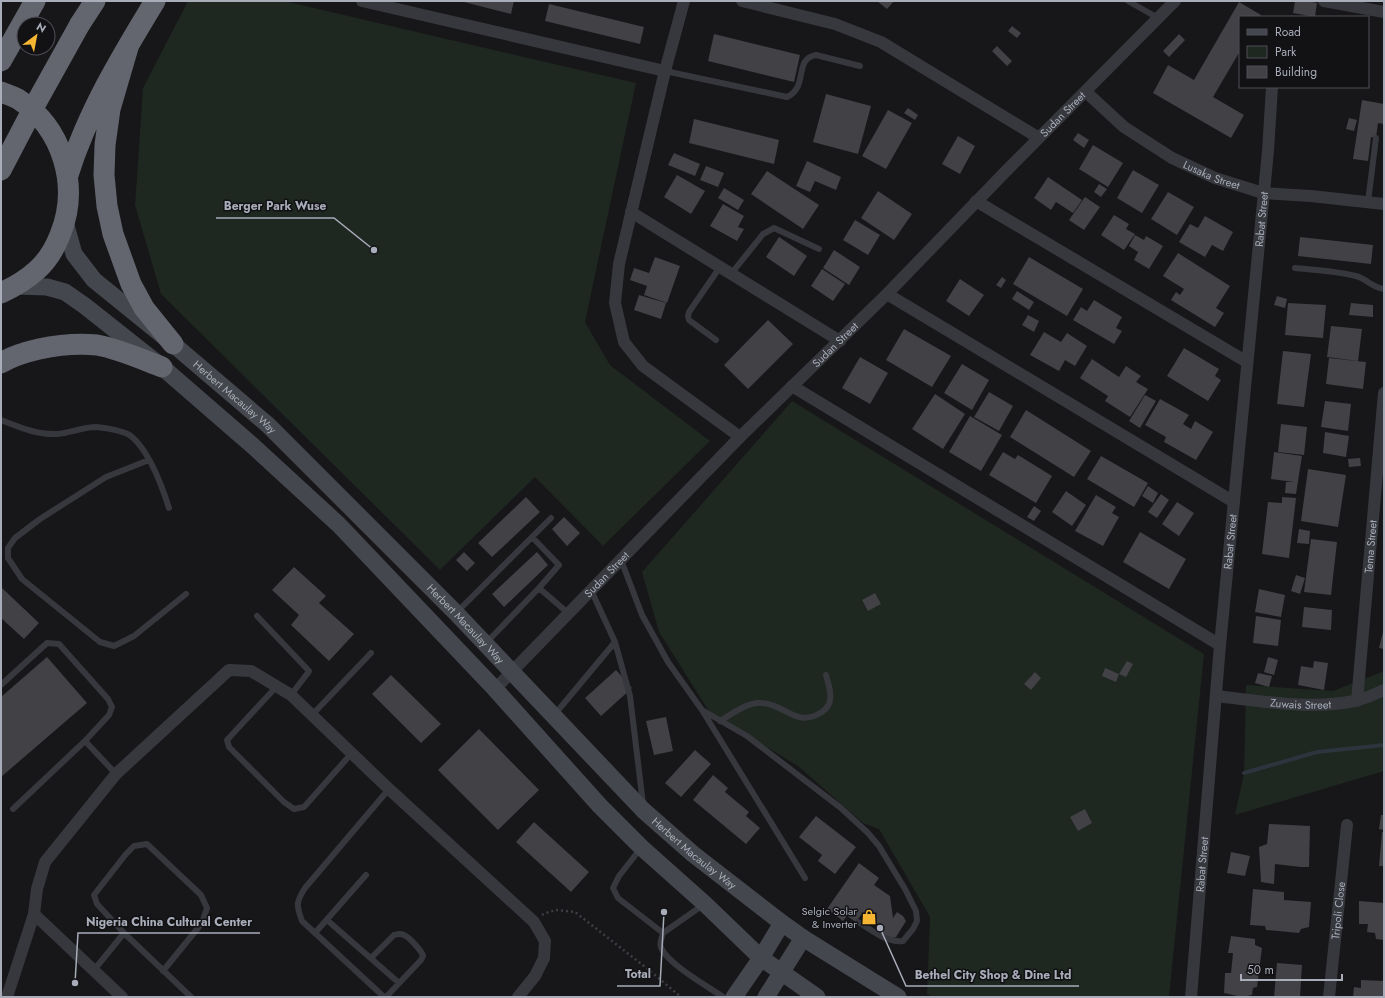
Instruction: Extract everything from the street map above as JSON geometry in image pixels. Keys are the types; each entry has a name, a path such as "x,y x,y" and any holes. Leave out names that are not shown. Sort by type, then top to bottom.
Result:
{"highway":[{"path":"1,61 35,1"},
{"path":"1,170 36,103 80,24 95,1"},
{"path":"68,175 82,135 96,103 155,1"},
{"path":"129,44 110,109 105,145 104,175 107,206 113,234 131,284 144,308 173,344"},
{"path":"1,92 18,99 42,119 59,145 68,175 69,199 65,222 55,247 38,270 8,290"},
{"path":"1,363 30,351 74,344 98,346 162,367"}],"main road":[{"name":"Herbert Macaulay Way","path":"65,222 74,254 94,280 173,344 268,425 456,613 643,810 693,854 782,923 803,938 898,997"},
{"path":"8,290 47,287 65,292 162,367 253,446 339,526 495,689 600,806 761,958 817,997"},
{"path":"734,997 761,958 782,923"},
{"path":"766,997 803,938"}],"street":[{"path":"362,1 665,71"},
{"path":"684,1 665,71 619,264 615,303 624,342 643,366 740,437"},
{"path":"742,1 787,6 881,42 1039,138"},
{"name":"Sudan Street","path":"495,689 740,437 887,294 976,201 1175,1"},
{"path":"1324,1 1384,12"},
{"name":"Rabat Street","path":"1191,997 1220,645 1268,151 1272,88"},
{"name":"Lusaka Street","path":"1086,92 1124,127 1172,158 1215,178 1263,193 1311,196 1384,204"},
{"path":"976,201 1247,362"},
{"path":"632,212 840,341"},
{"path":"887,294 1234,502"},
{"path":"792,386 1220,645"},
{"name":"Tema Street","path":"1357,701 1384,393"},
{"path":"7,997 34,914 37,889 45,862 116,774 229,670 251,670 291,695 351,754 534,922 545,941 544,958 535,976 518,997"},
{"name":"Zuwais Street","path":"1216,696 1298,704 1331,704 1357,701 1384,690"},
{"name":"Tripoli Close","path":"1329,997 1347,825"},
{"path":"34,914 122,997"}],"lane":[{"path":"1128,1 1158,18"},
{"path":"665,71 787,97 794,94 798,86 804,62 809,56 816,55 860,66"},
{"path":"1368,202 1376,138"},
{"path":"731,274 763,234 774,228 819,249"},
{"path":"716,340 689,320 688,316 689,312 720,267"},
{"path":"1295,268 1364,278 1377,288 1384,289"},
{"path":"1,420 28,431 56,434 95,427 114,430 130,435 142,447 149,460 162,486 169,508"},
{"path":"149,460 106,477 40,519 15,538 8,548 8,558 22,578 28,583 100,642 114,646 134,636 186,594"},
{"path":"456,613 551,518"},
{"path":"485,644 559,565 532,538"},
{"path":"621,560 642,615 668,662 702,710 805,878"},
{"path":"539,588 568,613"},
{"path":"591,590 615,642 630,696 643,810"},
{"path":"257,616 308,671 291,695"},
{"path":"554,716 615,642"},
{"path":"1,685 47,643 59,644 108,698 112,707 109,715 85,741 13,809"},
{"path":"311,716 371,653"},
{"path":"720,721 751,704 759,703 770,704 802,719 811,718 824,711 830,703 831,693 826,675"},
{"path":"277,686 227,740 229,747 284,802 294,809 304,807 351,754"},
{"path":"702,710 747,736 841,808 868,833 879,846 905,888 916,911 917,921 913,929 903,941 895,942 858,922"},
{"path":"85,741 116,774"},
{"path":"372,958 394,935 401,934 406,936 422,952 423,956 421,960 385,997 302,921 297,908 299,897 305,888 389,789"},
{"path":"163,971 202,923 207,908 200,895 147,844 134,846 94,895 97,904 124,933 163,971 191,997"},
{"path":"642,846 619,876 614,888 618,898 663,932"},
{"path":"315,933 366,875"},
{"path":"705,904 663,932 660,946 664,954 679,967 723,997"},
{"path":"327,920 399,983"},
{"path":"94,970 124,933"}],"path":[{"path":"534,922 546,913 556,910 575,912 681,997"}],"green space":[{"path":"188,1 284,1 636,83 585,322 610,365 710,441 603,546 535,477 440,570 161,294 135,205 143,88"},
{"path":"792,401 1204,654 1169,997 932,997 927,994 930,917 879,829 863,823 798,766 710,713 659,632 642,572"},
{"path":"1384,671 1384,771 1235,815 1244,773 1246,685 1333,691"}],"building":[{"path":"460,1 514,1 511,14"},
{"path":"877,1 894,1 887,9"},
{"path":"1295,1 1317,3 1315,16 1293,13"},
{"path":"1239,2 1261,15 1239,16 1239,53 1213,97 1244,115 1231,138 1153,93 1168,65 1194,80"},
{"path":"549,4 644,27 640,44 545,21"},
{"path":"1012,26 1021,33 1017,38 1008,31"},
{"path":"714,34 800,55 794,82 708,61"},
{"path":"1179,34 1185,40 1169,57 1163,51"},
{"path":"997,46 1012,61 1007,66 992,51"},
{"path":"826,94 871,106 858,154 813,142"},
{"path":"1362,100 1384,104 1384,124 1378,123 1376,138 1371,137 1368,161 1353,159"},
{"path":"908,108 918,115 915,120 904,113"},
{"path":"888,110 912,123 886,169 862,156"},
{"path":"1349,118 1357,120 1354,131 1346,129"},
{"path":"694,119 779,140 774,164 689,143"},
{"path":"1078,133 1089,140 1084,148 1073,140"},
{"path":"958,136 975,146 960,174 942,164"},
{"path":"1093,145 1123,163 1108,187 1079,169"},
{"path":"674,153 700,164 695,176 668,165"},
{"path":"807,161 841,177 836,190 815,181 810,192 796,186"},
{"path":"706,166 724,173 718,187 700,180"},
{"path":"1133,170 1159,185 1142,213 1117,198"},
{"path":"767,171 819,205 803,229 751,194"},
{"path":"677,175 705,191 691,214 664,197"},
{"path":"1048,177 1082,200 1073,213 1056,202 1051,210 1034,198"},
{"path":"1099,184 1107,189 1101,197 1094,192"},
{"path":"724,188 744,200 738,210 718,198"},
{"path":"878,191 912,214 894,240 861,218"},
{"path":"1168,192 1194,207 1177,235 1151,219"},
{"path":"1085,197 1100,207 1084,230 1069,220"},
{"path":"723,204 744,216 738,227 744,229 737,241 710,226"},
{"path":"1114,215 1129,224 1126,229 1135,234 1124,250 1101,235"},
{"path":"1205,216 1233,232 1223,251 1212,245 1205,257 1179,242 1190,224 1198,228"},
{"path":"855,220 880,235 868,255 843,240"},
{"path":"1135,235 1144,240 1146,236 1163,246 1149,269 1134,260 1138,252 1129,246"},
{"path":"779,237 807,256 794,276 766,257"},
{"path":"1300,237 1373,245 1371,264 1298,256"},
{"path":"834,250 860,267 849,285 823,268"},
{"path":"1178,253 1230,286 1216,308 1224,313 1215,327 1171,300 1176,292 1180,295 1184,289 1163,276"},
{"path":"655,257 680,266 667,303 644,295 647,286 630,280 634,268 649,273"},
{"path":"1029,257 1083,289 1067,316 1013,284"},
{"path":"822,269 845,284 833,301 811,286"},
{"path":"1002,277 1006,280 1001,288 996,285"},
{"path":"960,279 984,295 969,316 946,301"},
{"path":"1017,291 1034,302 1029,310 1012,299"},
{"path":"639,295 666,303 661,319 634,310"},
{"path":"1277,296 1287,299 1285,308 1274,305"},
{"path":"1094,300 1122,317 1116,328 1122,331 1114,344 1073,320 1081,307 1087,311"},
{"path":"1288,303 1326,305 1323,338 1285,335"},
{"path":"1351,303 1373,305 1373,317 1349,315"},
{"path":"1028,315 1039,321 1034,332 1022,325"},
{"path":"768,320 793,344 748,389 724,365"},
{"path":"1331,326 1362,329 1358,361 1327,357"},
{"path":"904,329 951,356 932,387 886,360"},
{"path":"1044,332 1061,342 1067,333 1087,346 1075,366 1065,360 1059,371 1030,355"},
{"path":"1184,348 1219,369 1215,376 1221,380 1208,401 1167,376"},
{"path":"1283,351 1311,354 1304,407 1277,404"},
{"path":"860,357 888,373 870,404 842,388"},
{"path":"1329,358 1366,362 1363,389 1326,384"},
{"path":"1092,359 1119,377 1126,366 1141,376 1136,382 1148,389 1130,417 1105,401 1108,396 1080,378"},
{"path":"962,364 989,380 972,410 944,393"},
{"path":"989,392 1013,406 999,431 974,417"},
{"path":"935,394 965,414 943,449 912,429"},
{"path":"1145,395 1156,401 1140,428 1129,421"},
{"path":"1160,399 1189,415 1183,424 1191,429 1195,421 1213,432 1196,460 1164,442 1166,437 1145,425"},
{"path":"1325,401 1351,404 1348,431 1321,427"},
{"path":"1026,410 1091,451 1074,477 1010,437"},
{"path":"970,416 1002,435 981,471 949,452"},
{"path":"1281,424 1307,427 1304,455 1278,452"},
{"path":"1325,432 1349,436 1346,457 1323,453"},
{"path":"1003,452 1015,459 1018,455 1052,476 1036,503 989,475"},
{"path":"1274,452 1302,456 1296,494 1285,493 1286,482 1294,482 1271,479"},
{"path":"1101,456 1148,483 1134,507 1087,479"},
{"path":"1360,458 1361,466 1349,467 1348,459"},
{"path":"1308,469 1346,475 1338,527 1301,521"},
{"path":"1148,486 1158,493 1153,503 1142,496"},
{"path":"1066,491 1086,505 1072,526 1052,512"},
{"path":"1161,494 1169,500 1157,518 1148,512"},
{"path":"1096,495 1116,507 1112,513 1119,517 1103,546 1075,531"},
{"path":"526,497 540,512 492,557 478,543"},
{"path":"1282,497 1296,498 1289,558 1262,554 1268,502 1282,503"},
{"path":"1177,502 1194,513 1179,536 1162,524"},
{"path":"1034,506 1041,511 1034,521 1027,517"},
{"path":"564,517 580,533 567,546 552,529"},
{"path":"1299,529 1310,531 1309,544 1297,543"},
{"path":"1140,532 1186,559 1169,589 1123,562"},
{"path":"1311,539 1337,542 1331,595 1304,592"},
{"path":"464,552 475,563 467,571 456,560"},
{"path":"537,552 548,565 504,607 492,594"},
{"path":"294,567 326,596 319,603 354,634 329,661 291,625 299,615 272,590"},
{"path":"1296,575 1305,578 1300,594 1291,591"},
{"path":"1,587 39,623 24,639 1,618"},
{"path":"1259,589 1285,595 1281,617 1255,612"},
{"path":"875,593 881,604 868,611 862,600"},
{"path":"1304,607 1332,610 1331,630 1302,627"},
{"path":"1256,616 1281,620 1278,646 1253,643"},
{"path":"1384,632 1384,649 1379,648"},
{"path":"47,657 87,703 1,777 1,697"},
{"path":"1268,657 1278,660 1274,675 1264,672"},
{"path":"1127,661 1133,664 1126,677 1119,674"},
{"path":"1314,661 1328,663 1324,690 1298,685 1301,666 1313,668"},
{"path":"1105,668 1119,674 1116,682 1102,676"},
{"path":"616,670 632,688 601,716 585,698"},
{"path":"1035,672 1041,678 1031,690 1024,684"},
{"path":"1258,673 1272,676 1269,687 1255,683"},
{"path":"391,675 441,724 421,743 372,694"},
{"path":"666,717 673,751 654,755 646,721"},
{"path":"479,729 539,790 498,830 438,770"},
{"path":"695,750 711,764 681,797 665,783"},
{"path":"713,775 728,788 725,792 749,812 746,816 760,828 746,844 693,800"},
{"path":"1085,809 1092,823 1078,831 1070,817"},
{"path":"1381,815 1384,815 1384,830 1379,829"},
{"path":"816,816 856,847 835,874 818,861 822,855 799,837"},
{"path":"534,822 589,872 571,892 516,842"},
{"path":"1269,824 1310,826 1309,867 1275,864 1274,884 1261,882 1259,847 1267,844"},
{"path":"1382,832 1384,832 1384,866 1379,866"},
{"path":"1231,852 1250,856 1245,876 1227,873"},
{"path":"859,863 879,878 874,885 890,896 893,918 897,912 903,916 906,921 896,937 888,938 876,930 878,927 861,915 856,922 847,916 843,921 827,909"},
{"path":"1253,889 1284,892 1284,900 1311,902 1309,927 1301,929 1299,933 1266,930 1265,926 1250,925"},
{"path":"1359,901 1384,903 1384,940 1376,939 1375,933 1367,932 1368,924 1359,924"},
{"path":"1231,936 1255,939 1255,945 1262,948 1257,987 1253,988 1252,995 1242,997 1224,993 1225,973 1231,973 1233,953 1228,953"},
{"path":"1277,963 1302,965 1300,997 1274,997"},
{"path":"1361,980 1384,981 1384,997 1353,997 1354,987 1361,988"}],"waterway":[{"path":"1244,773 1317,752 1384,745"}],"place":[{"name":"Berger Park Wuse","path":"374,250"},
{"name":"Total","path":"664,912"},
{"name":"Selgic Solar & Inverter","path":"869,917"},
{"name":"Bethel City Shop & Dine Ltd","path":"880,928"},
{"name":"Nigeria China Cultural Center","path":"75,983"}]}
